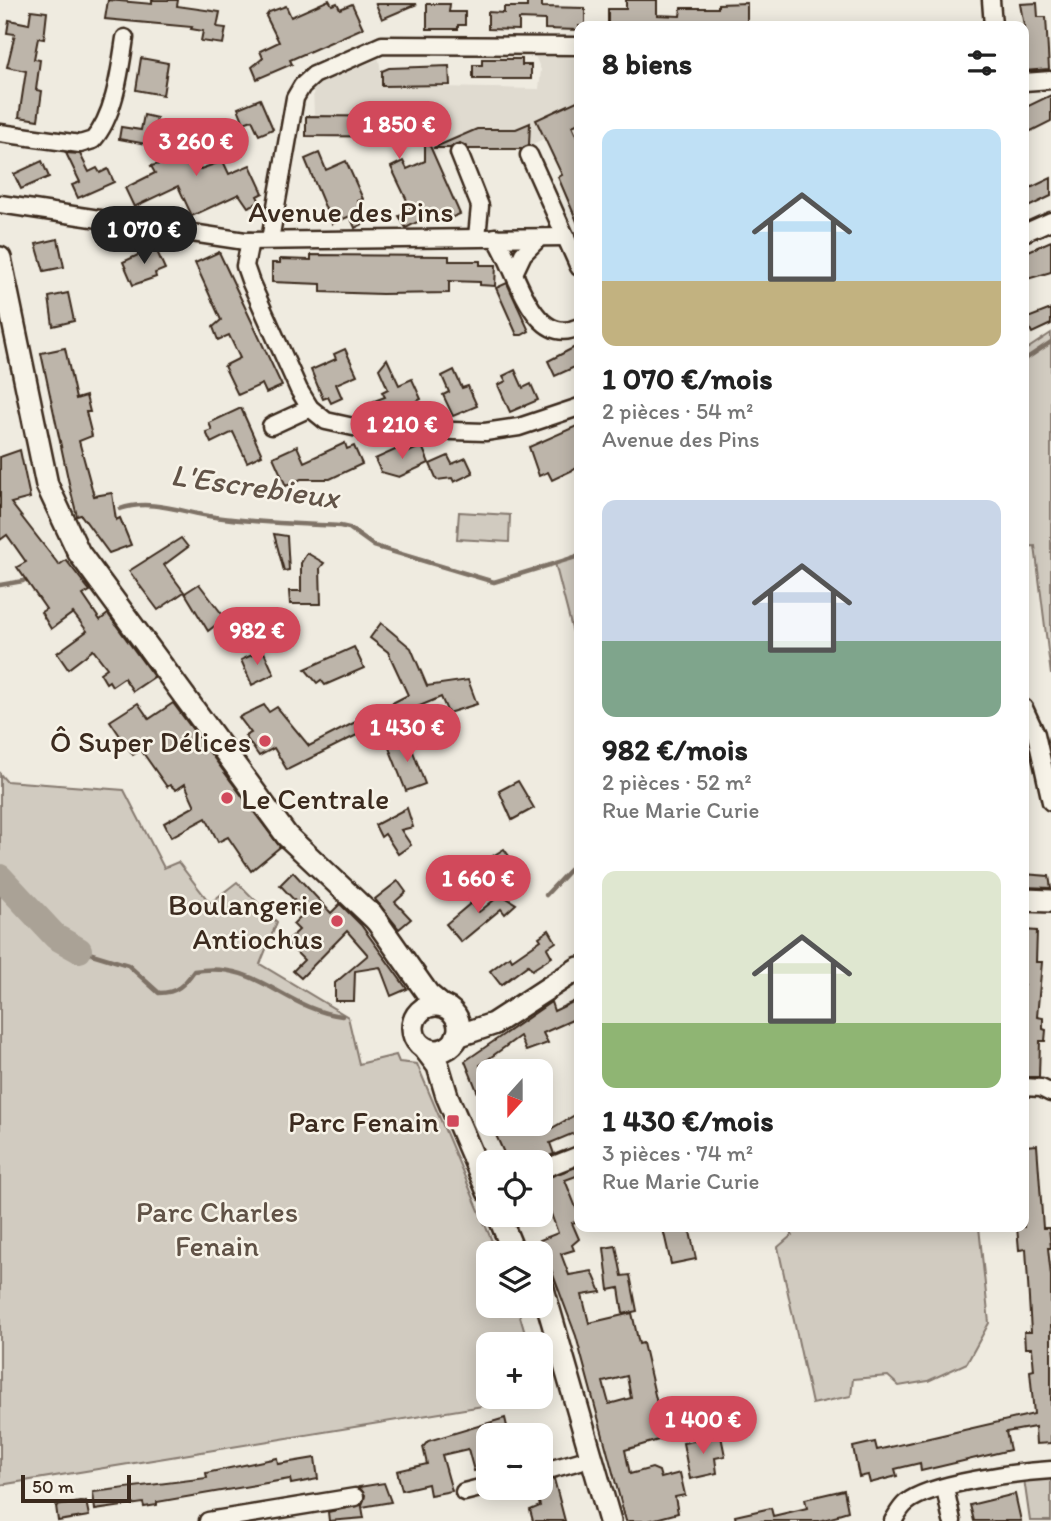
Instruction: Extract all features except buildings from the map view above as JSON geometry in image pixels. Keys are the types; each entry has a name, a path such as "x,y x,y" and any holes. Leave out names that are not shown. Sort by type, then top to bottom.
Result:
{"street":[{"path":"991,0 993,21"},
{"path":"0,133 80,144 93,140 104,122 118,81 125,38"},
{"path":"270,240 295,98 302,86 314,75 382,45 574,46"},
{"path":"1029,82 1051,80"},
{"path":"459,153 479,199 477,237"},
{"path":"529,155 574,255"},
{"name":"Avenue des Pins","path":"0,204 250,241 566,237"},
{"path":"1029,231 1051,221"},
{"path":"495,237 515,271 534,314 543,324 563,331 574,328"},
{"path":"515,271 523,254 539,238"},
{"path":"250,241 246,272 299,390 310,408 326,421 348,427 485,432 519,426 574,409"},
{"path":"0,258 47,485 88,566 282,830 378,922 428,994 447,1009 458,1024 453,1072 484,1150"},
{"path":"271,426 310,408"},
{"path":"1029,720 1035,734 1051,802"},
{"path":"1029,900 1051,901"},
{"path":"411,969 418,991 413,1032 417,1042 437,1063 447,1096 476,1164"},
{"path":"425,1049 439,1051 456,1039 502,1018 574,971"},
{"path":"417,1014 426,1006 447,1009 475,1020 502,1018"},
{"path":"1029,1087 1041,1088 1051,1093"},
{"path":"553,1165 574,1157"},
{"path":"539,1318 596,1521"},
{"path":"551,1318 610,1521"},
{"path":"553,1469 580,1461"},
{"path":"893,1521 907,1502 945,1488 1051,1470"},
{"path":"945,1488 953,1521"},
{"path":"464,1492 476,1489"},
{"path":"208,1521 355,1497"},
{"path":"309,1504 312,1521"}],"shaded area":[{"path":"535,56 574,58 574,125 530,145 529,149 425,148 424,137 306,136 306,116 314,116 313,86 379,59 383,86 539,89 541,70"}],"green space":[{"path":"1051,333 1051,675 1035,546 1029,547 1029,348"},
{"path":"459,512 510,515 509,542 457,539"},
{"path":"574,556 574,637 555,563"},
{"name":"Parc Charles Fenain","path":"0,774 6,781 124,790 164,868 178,862 210,903 237,882 277,922 260,964 348,1017 359,1064 396,1055 399,1062 417,1064 476,1203 476,1227 486,1227 492,1241 476,1241 476,1318 520,1318 525,1332 476,1332 476,1407 0,1485"},
{"path":"792,1232 980,1232 989,1323 967,1363 928,1381 899,1386 888,1376 853,1379 851,1396 812,1404 778,1247"},
{"path":"1051,1478 1051,1521 1030,1521 1024,1479"}],"waterway":[{"name":"L'Escrebieux","path":"1029,357 1051,342"},
{"name":"L'Escrebieux","path":"120,509 144,505 230,519 340,526 349,528 374,546 494,582 574,558"},
{"name":"L'Escrebieux","path":"0,585 23,581 29,577"},
{"name":"L'Escrebieux","path":"546,895 574,865"},
{"name":"L'Escrebieux","path":"0,877 56,937 79,950"},
{"name":"L'Escrebieux","path":"79,950 128,965 159,993 171,992 180,987 194,971 216,969 236,972 321,1012 342,1016"}],"place":[{"name":"Ô Super Délices","path":"265,741"},
{"name":"Le Centrale","path":"227,798"},
{"name":"Boulangerie Antiochus","path":"337,921"},
{"name":"Parc Fenain","path":"453,1121"}]}
